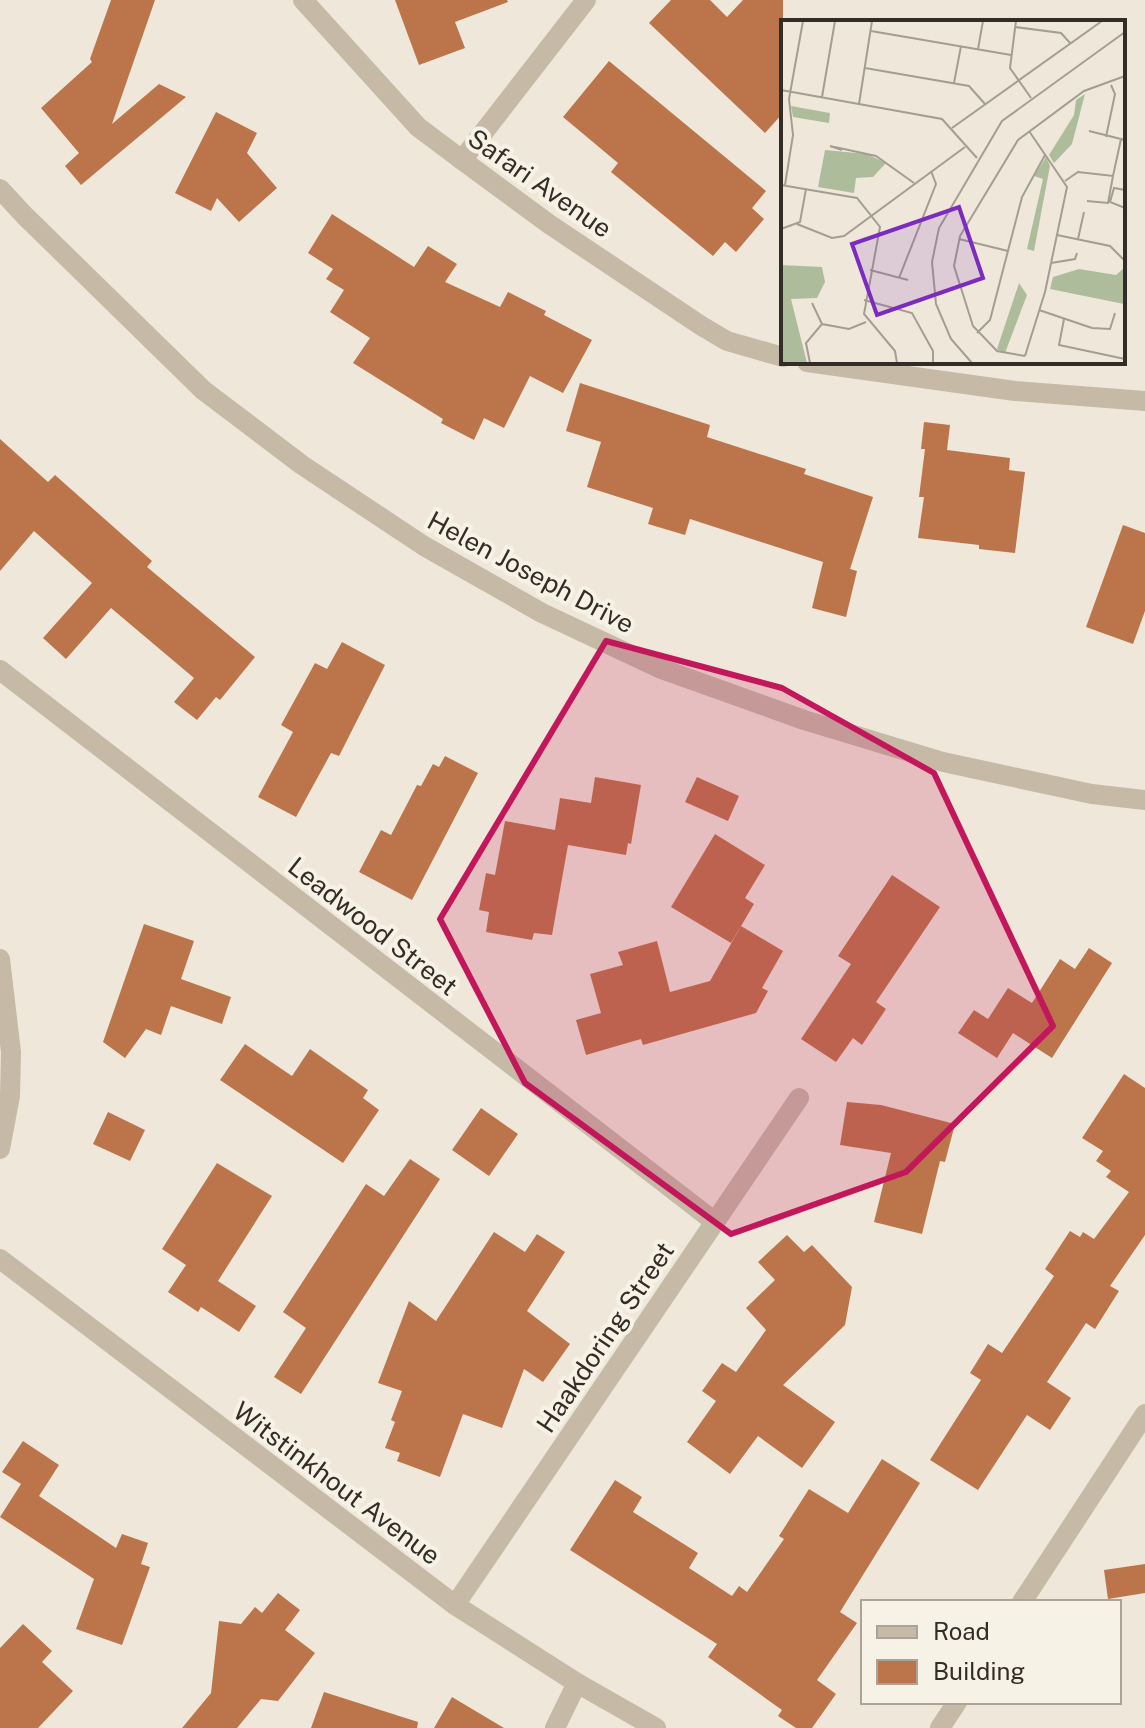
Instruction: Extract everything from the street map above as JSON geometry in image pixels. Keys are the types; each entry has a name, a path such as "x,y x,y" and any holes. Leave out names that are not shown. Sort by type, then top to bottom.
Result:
{"street":[{"name":"Safari Avenue","path":"303,0 418,127 462,160 549,224 700,325 727,341 781,356"},
{"path":"462,160 586,0"},
{"name":"Helen Joseph Drive","path":"0,189 203,390 302,465 424,546 542,613 659,668 804,720 943,762 1092,794 1145,800"},
{"path":"821,364 1015,391 1145,401"},
{"name":"Leadwood Street","path":"0,670 715,1222"},
{"path":"0,959 11,1052 10,1096 0,1149"},
{"name":"Haakdoring Street","path":"455,1605 799,1098"},
{"name":"Witstinkhout Avenue","path":"0,1259 455,1605 577,1683 656,1728"},
{"path":"1023,1600 1145,1414"},
{"path":"555,1728 577,1683"},
{"path":"940,1728 956,1704"}],"highlighted area":[{"path":"606,641 782,688 934,773 1053,1026 906,1172 731,1234 525,1083 440,919"}],"building":[{"path":"111,0 155,0 112,124 159,84 186,97 81,185 65,166 79,153 41,108 92,62 90,59"},
{"path":"395,0 508,2 455,22 465,48 419,65"},
{"path":"671,0 710,0 727,17 743,0 783,0 781,115 765,133 649,23"},
{"path":"609,61 766,191 752,208 764,219 736,252 725,242 713,256 611,172 618,163 563,117"},
{"path":"216,112 257,133 247,153 277,188 239,222 217,198 211,211 175,193"},
{"path":"332,214 414,267 428,246 457,264 445,282 500,307 508,292 592,340 563,393 530,376 504,428 484,418 474,440 441,423 443,419 353,363 370,338 330,312 344,290 326,279 333,269 308,253"},
{"path":"580,383 710,425 707,437 806,469 804,474 873,497 850,569 857,571 846,617 812,608 823,562 690,519 685,535 648,524 653,508 587,487 601,442 566,431"},
{"path":"924,422 950,425 947,450 1010,458 1009,470 1025,472 1015,553 979,549 979,545 918,538 924,497 919,497 925,449 921,449"},
{"path":"0,439 48,482 55,475 152,561 147,567 255,657 220,700 216,697 197,720 174,702 194,678 111,608 66,659 43,638 92,583 34,531 0,571"},
{"path":"1123,525 1145,533 1145,611 1133,644 1086,627"},
{"path":"342,642 385,665 339,756 331,753 296,817 258,797 293,732 281,725 315,663 327,669"},
{"path":"445,756 478,773 412,900 359,872 381,830 391,835 417,785 421,786 433,764 439,767"},
{"path":"595,777 641,785 631,844 628,843 626,855 568,845 552,935 534,933 532,940 486,932 489,912 479,910 486,873 495,875 505,821 555,830 560,798 591,803"},
{"path":"697,777 739,796 728,821 685,802"},
{"path":"715,834 765,865 745,898 754,904 731,943 671,907"},
{"path":"892,875 940,907 876,1002 886,1009 862,1045 853,1038 836,1062 801,1039 851,964 838,956"},
{"path":"144,924 194,941 181,979 231,997 222,1024 171,1006 161,1035 146,1029 125,1058 103,1042"},
{"path":"741,926 783,951 762,988 768,991 756,1013 643,1045 641,1039 586,1055 576,1020 601,1013 590,974 623,965 618,952 657,941 670,992 710,981"},
{"path":"1089,948 1112,963 1052,1058 1013,1033 997,1058 958,1033 974,1010 988,1019 1008,988 1032,1003 1060,959 1075,969"},
{"path":"245,1044 292,1076 310,1049 368,1090 363,1098 379,1110 343,1163 220,1080"},
{"path":"1124,1074 1145,1088 1145,1235 1110,1286 1119,1291 1095,1329 1086,1323 1047,1382 1071,1398 1050,1430 1027,1415 978,1490 930,1460 981,1380 970,1373 988,1344 1002,1353 1054,1276 1045,1269 1070,1231 1080,1237 1083,1232 1094,1239 1129,1192 1106,1177 1111,1171 1096,1161 1103,1151 1082,1138"},
{"path":"847,1102 881,1105 955,1124 945,1162 940,1161 922,1234 874,1222 891,1153 840,1145"},
{"path":"481,1108 518,1134 489,1176 452,1150"},
{"path":"108,1112 145,1130 130,1161 93,1144"},
{"path":"410,1159 440,1179 301,1394 274,1377 306,1328 283,1312 366,1184 384,1196"},
{"path":"217,1163 272,1196 218,1281 256,1306 239,1332 201,1307 198,1312 168,1292 186,1265 162,1249"},
{"path":"494,1232 525,1252 537,1234 565,1252 527,1311 570,1344 543,1382 524,1369 502,1428 463,1414 440,1477 397,1461 400,1453 385,1448 402,1391 378,1383 409,1301 436,1321"},
{"path":"787,1235 804,1252 812,1245 852,1287 845,1325 783,1385 835,1422 802,1468 758,1436 730,1474 687,1442 716,1401 702,1391 722,1363 736,1372 766,1330 746,1308 775,1280 758,1262"},
{"path":"23,1441 59,1465 39,1496 116,1548 122,1534 148,1543 141,1564 150,1567 122,1645 76,1629 94,1579 0,1517 21,1484 2,1472"},
{"path":"882,1459 920,1483 840,1612 857,1623 817,1680 836,1694 812,1728 796,1728 778,1716 782,1710 708,1657 717,1644 570,1550 615,1480 642,1497 633,1512 698,1553 689,1568 732,1596 739,1586 747,1592 784,1539 779,1536 809,1489 848,1513"},
{"path":"1145,1564 1145,1593 1108,1599 1104,1570"},
{"path":"278,1593 300,1610 285,1630 315,1653 278,1701 261,1699 237,1728 182,1728 211,1693 219,1621 241,1624 255,1607 262,1613"},
{"path":"23,1624 52,1651 42,1662 73,1691 38,1728 0,1728 0,1648"},
{"path":"324,1692 418,1722 417,1728 311,1728"},
{"path":"452,1697 504,1728 434,1728"}]}
